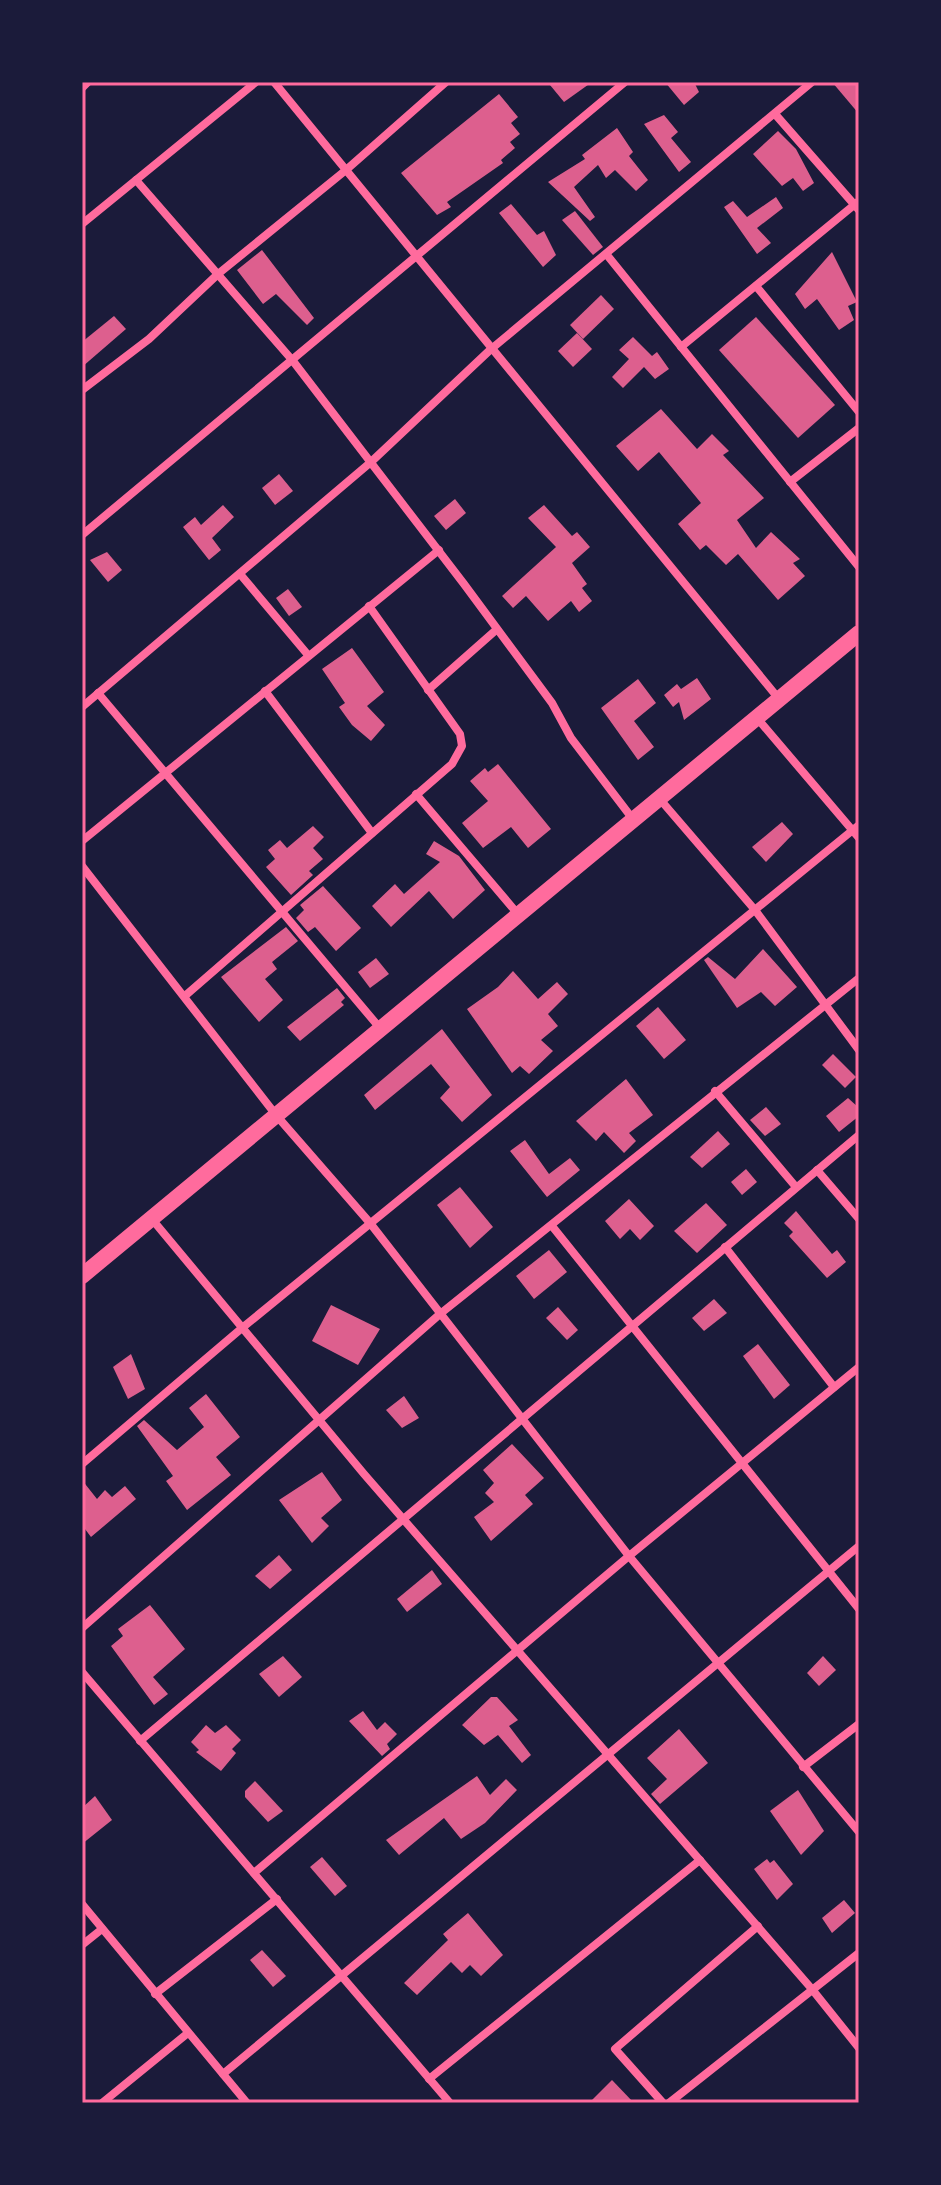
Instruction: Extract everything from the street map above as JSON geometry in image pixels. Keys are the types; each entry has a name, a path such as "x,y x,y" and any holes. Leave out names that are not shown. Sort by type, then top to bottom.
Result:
{"main road":[{"path":"82,1276 379,1027 859,633"}],"street":[{"path":"82,88 88,82"},
{"path":"82,224 256,82"},
{"path":"274,82 490,350 779,699"},
{"path":"82,390 149,339 218,274 346,170 446,82"},
{"path":"82,535 625,82"},
{"path":"82,707 371,462 490,350 812,82"},
{"path":"681,347 858,205 775,114"},
{"path":"136,180 293,361 439,550 552,703 571,738 632,818"},
{"path":"607,255 859,567"},
{"path":"756,286 859,412"},
{"path":"790,482 859,428"},
{"path":"82,841 439,550"},
{"path":"240,574 308,655"},
{"path":"186,995 452,764 462,746 460,734 369,606"},
{"path":"428,690 496,630"},
{"path":"265,691 372,833"},
{"path":"98,693 379,1027"},
{"path":"82,1464 370,1223 755,910 857,831 756,718"},
{"path":"416,794 517,913"},
{"path":"658,797 755,910 859,1050"},
{"path":"82,866 186,995 276,1115 370,1223 629,1556 859,1832"},
{"path":"82,1628 322,1421 440,1314 859,978"},
{"path":"715,1091 796,1187"},
{"path":"140,1741 859,1135"},
{"path":"817,1170 859,1219"},
{"path":"151,1217 403,1519 758,1926 859,2048"},
{"path":"552,1226 634,1324 741,1464 859,1609"},
{"path":"725,1247 834,1387"},
{"path":"254,1873 516,1650 859,1367"},
{"path":"223,2074 859,1546"},
{"path":"82,1672 450,2103"},
{"path":"803,1767 859,1724"},
{"path":"429,2079 700,1860"},
{"path":"155,1994 277,1899"},
{"path":"82,1904 247,2103"},
{"path":"663,2103 615,2049 758,1926"},
{"path":"82,1945 102,1929"},
{"path":"669,2103 859,1953"},
{"path":"102,2103 188,2033"}],"building":[{"path":"592,82 564,102 550,85"},
{"path":"665,82 694,82 699,92 684,105"},
{"path":"832,82 859,82 859,114"},
{"path":"499,94 518,117 511,123 520,134 510,142 515,148 501,160 503,163 447,202 451,207 437,215 401,173"},
{"path":"664,115 678,132 671,138 691,162 679,172 644,124"},
{"path":"617,128 633,152 629,156 648,180 636,191 615,170 606,178 598,165 574,187 595,217 590,221 548,182 585,159 582,155"},
{"path":"778,131 796,149 814,183 803,191 793,178 782,186 753,154"},
{"path":"776,197 783,208 757,228 771,243 757,254 724,207 733,201 747,217"},
{"path":"511,204 537,235 544,231 556,255 543,267 499,213"},
{"path":"575,211 603,247 593,255 562,220"},
{"path":"262,250 314,318 307,325 276,294 263,304 237,270"},
{"path":"832,252 857,302 848,306 854,320 839,330 817,299 805,309 795,294"},
{"path":"601,295 614,309 583,339 570,325"},
{"path":"114,316 126,329 82,367 82,342"},
{"path":"756,317 835,405 798,438 719,350"},
{"path":"577,333 592,349 573,367 558,351"},
{"path":"633,337 652,356 657,352 669,369 655,379 644,367 623,388 612,377 629,359 619,350"},
{"path":"661,409 697,449 712,434 729,451 723,455 764,498 737,520 756,548 771,532 800,559 793,563 805,576 778,600 738,554 726,565 706,545 700,550 678,524 701,503 659,452 638,471 616,446"},
{"path":"279,474 293,491 275,505 262,488"},
{"path":"455,499 466,513 446,530 434,516"},
{"path":"223,505 234,517 212,538 221,550 209,560 183,527 195,517 201,525"},
{"path":"544,505 572,536 577,532 590,547 572,563 587,584 582,588 592,601 579,612 571,601 548,621 526,596 513,608 502,596 556,547 528,518"},
{"path":"107,552 122,570 108,582 90,560"},
{"path":"288,589 302,607 289,616 276,598"},
{"path":"352,648 384,692 367,706 385,725 371,741 352,725 339,707 345,703 322,669"},
{"path":"697,678 711,699 684,720 679,702 673,707 664,695 677,684 681,689"},
{"path":"638,679 656,703 634,721 654,747 638,760 601,708"},
{"path":"498,764 551,829 528,848 511,827 483,848 462,823 488,801 470,781 485,768 488,772"},
{"path":"782,822 793,834 766,862 752,847"},
{"path":"313,826 324,837 313,848 323,859 309,871 313,875 291,895 266,867 275,859 268,850 280,840 287,848"},
{"path":"434,841 459,856 485,890 453,919 429,891 391,927 372,906 395,884 404,894 440,862 426,854"},
{"path":"323,886 361,928 336,951 315,927 308,932 296,918 304,910 300,905"},
{"path":"286,927 298,941 272,962 277,969 265,979 283,1000 259,1022 221,977"},
{"path":"763,949 797,987 775,1006 761,992 737,1008 704,960 708,957 735,979"},
{"path":"376,958 389,974 370,988 358,972"},
{"path":"513,971 538,999 557,982 568,994 548,1014 558,1026 541,1040 553,1051 529,1074 520,1066 512,1073 467,1009 498,987"},
{"path":"337,988 345,998 341,1002 344,1005 300,1041 287,1027"},
{"path":"658,1007 686,1040 664,1059 636,1026"},
{"path":"442,1029 492,1095 462,1122 440,1098 450,1087 431,1064 375,1110 364,1095"},
{"path":"833,1054 856,1077 845,1088 822,1065"},
{"path":"626,1079 653,1115 629,1133 636,1141 624,1153 604,1132 596,1141 576,1121"},
{"path":"848,1098 859,1108 859,1116 839,1132 826,1116"},
{"path":"766,1107 781,1124 765,1136 750,1120"},
{"path":"718,1131 730,1144 702,1168 690,1157"},
{"path":"525,1140 549,1174 570,1158 580,1170 547,1197 510,1151"},
{"path":"746,1169 757,1182 742,1195 731,1182"},
{"path":"460,1187 493,1227 470,1248 437,1205"},
{"path":"629,1199 654,1226 640,1240 630,1229 620,1239 605,1221"},
{"path":"706,1203 727,1225 697,1253 674,1231"},
{"path":"796,1211 832,1254 837,1250 846,1262 827,1278 789,1236 793,1232 784,1223"},
{"path":"549,1250 567,1272 534,1299 516,1276"},
{"path":"714,1299 727,1313 704,1331 692,1318"},
{"path":"331,1305 380,1329 358,1365 312,1341"},
{"path":"558,1307 578,1330 567,1340 546,1318"},
{"path":"758,1344 790,1385 774,1399 743,1356"},
{"path":"131,1354 145,1389 128,1399 113,1367"},
{"path":"206,1394 240,1437 216,1457 231,1475 187,1510 166,1481 173,1476 137,1426 144,1420 177,1450 204,1427 189,1408"},
{"path":"404,1396 419,1418 402,1428 386,1410"},
{"path":"512,1444 544,1478 525,1495 533,1504 491,1541 474,1517 494,1502 485,1493 494,1483 483,1470"},
{"path":"322,1472 342,1500 321,1518 329,1526 312,1543 279,1500"},
{"path":"82,1480 97,1499 105,1490 112,1497 125,1486 136,1499 91,1537 82,1525"},
{"path":"279,1555 292,1570 270,1589 255,1576"},
{"path":"432,1570 442,1584 407,1612 397,1599"},
{"path":"150,1605 185,1649 153,1677 168,1694 154,1705 111,1646 123,1636 118,1629"},
{"path":"283,1656 302,1677 279,1697 259,1674"},
{"path":"823,1656 836,1670 819,1686 807,1673"},
{"path":"491,1697 497,1697 518,1720 509,1726 531,1755 522,1763 498,1735 484,1745 462,1725"},
{"path":"363,1711 377,1730 385,1722 397,1734 387,1744 390,1749 382,1756 349,1721"},
{"path":"206,1725 215,1733 226,1725 241,1740 232,1749 236,1753 221,1771 196,1752 199,1750 191,1742"},
{"path":"679,1729 708,1763 660,1804 651,1794 667,1779 647,1758"},
{"path":"477,1776 490,1795 506,1779 517,1790 485,1823 461,1839 444,1818 399,1855 386,1840"},
{"path":"255,1781 283,1811 268,1822 245,1797 245,1791"},
{"path":"798,1790 824,1831 801,1855 770,1811"},
{"path":"95,1796 112,1820 82,1844 82,1808"},
{"path":"322,1857 347,1886 335,1896 310,1867"},
{"path":"767,1859 770,1863 774,1860 793,1884 777,1900 754,1869"},
{"path":"844,1900 855,1913 832,1933 822,1918"},
{"path":"468,1913 503,1955 481,1976 470,1965 462,1973 451,1962 417,1995 404,1983 448,1940 443,1934"},
{"path":"262,1950 286,1976 273,1987 250,1960"},
{"path":"612,2080 634,2103 589,2103"}]}
